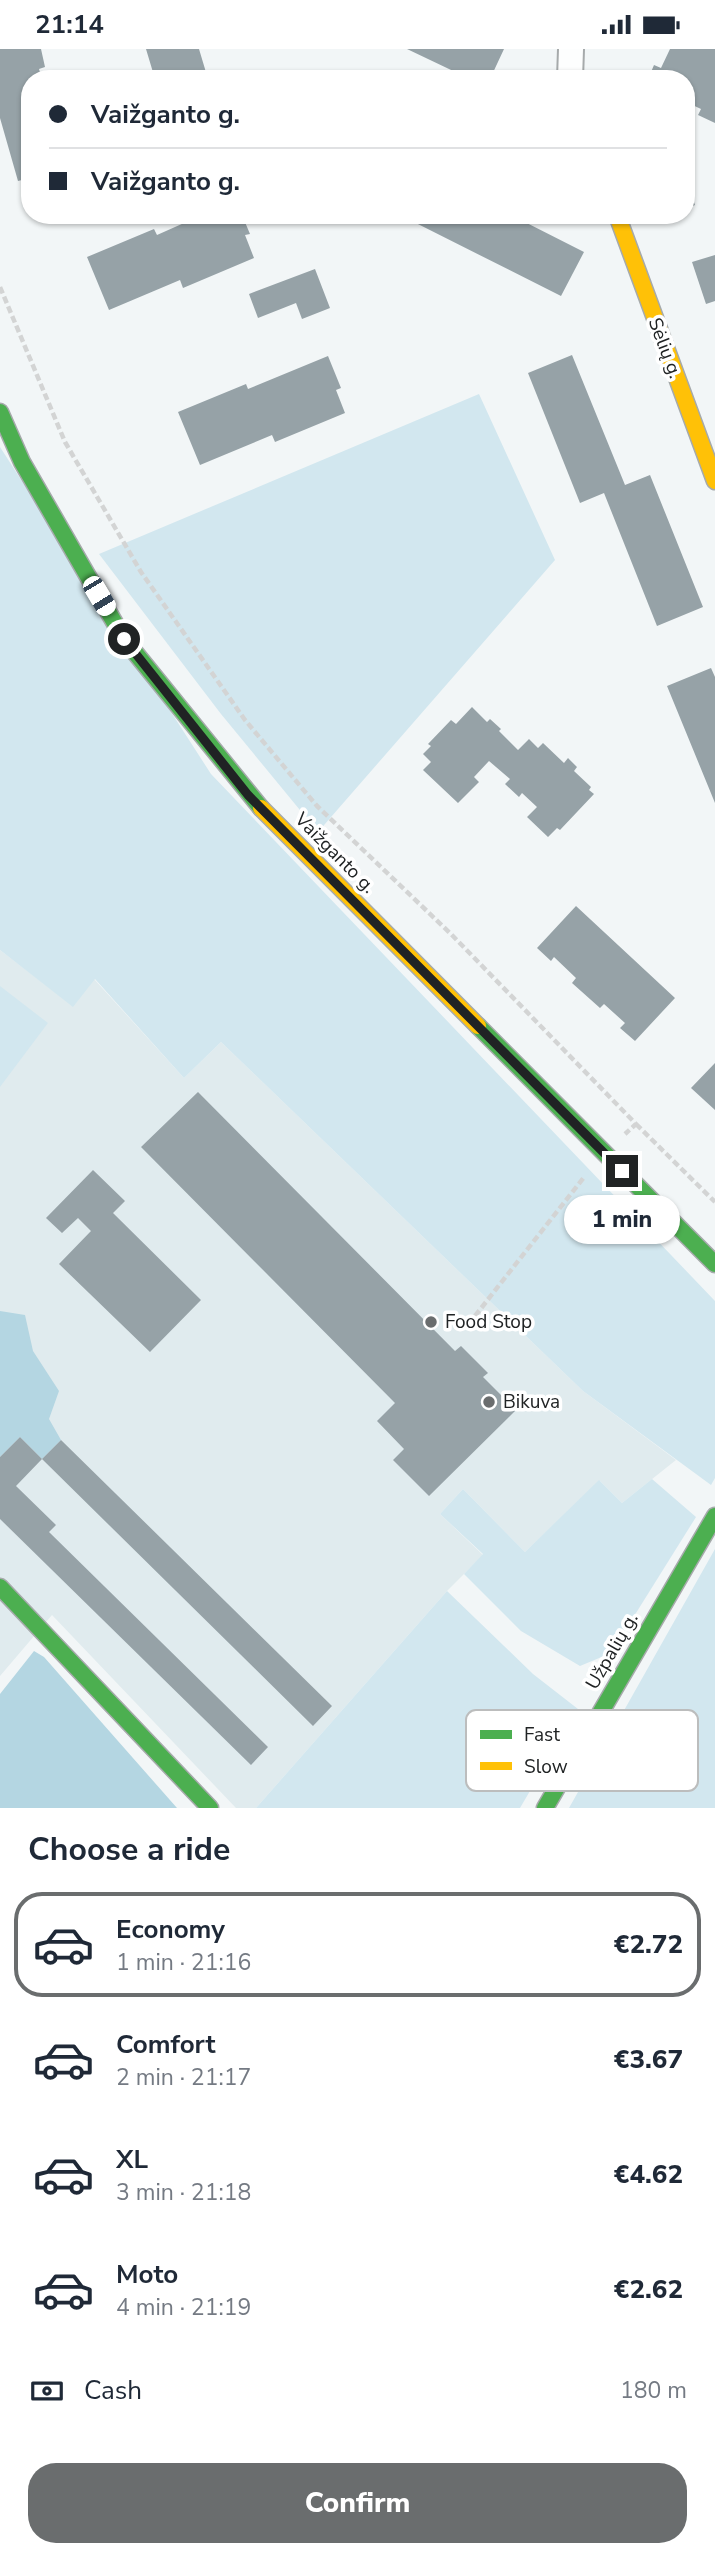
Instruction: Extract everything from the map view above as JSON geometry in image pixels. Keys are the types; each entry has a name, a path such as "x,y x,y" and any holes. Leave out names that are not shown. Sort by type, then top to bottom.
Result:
{"main road":[{"name":"Sėlių g.","path":"620,224 715,481"},
{"name":"Vaižganto g.","path":"0,412 22,462 124,639 248,795 715,1264"},
{"name":"Užpalių g.","path":"602,1710 715,1516"},
{"path":"0,1587 210,1808"},
{"name":"Užpalių g.","path":"545,1808 555,1791"}],"street":[{"path":"570,70 571,49"}],"path":[{"path":"0,287 65,442 141,572 246,720 317,806 451,934 715,1202"},
{"path":"475,1316 604,1153 636,1124"}],"shaded area":[{"path":"479,394 555,560 318,832 221,714 99,554"},
{"path":"0,447 211,774 715,1301 715,1478 711,1485 583,1391 221,1042 184,1078 95,979 73,1007 0,950"},
{"path":"0,950 73,1006 94,979 184,1078 221,1042 583,1391 676,1460 622,1503 600,1481 525,1552 463,1489 440,1514 483,1555 447,1591 256,1808 236,1808 52,1615 0,1676"},
{"path":"0,986 48,1023 0,1087"},
{"path":"0,1311 25,1315 33,1351 59,1391 49,1419 61,1440 42,1459 20,1437 0,1457"},
{"path":"652,1479 696,1517 616,1645 604,1656 580,1666 521,1631 464,1574 483,1554 440,1514 463,1489 525,1552 599,1480 622,1503"},
{"path":"715,1549 715,1808 569,1808 579,1791 698,1791 698,1710 624,1710"},
{"path":"447,1591 533,1674 578,1709 466,1710 466,1791 530,1791 520,1808 256,1808"},
{"path":"34,1651 44,1657 177,1808 0,1808 0,1694"}],"building":[{"path":"0,49 41,49 45,67 39,70 21,70 21,180 18,181 0,118"},
{"path":"146,49 199,49 205,70 152,70"},
{"path":"407,49 504,49 494,70 451,70"},
{"path":"670,49 715,49 715,123 698,115 701,109 695,106 695,70 652,70 654,65 661,68"},
{"path":"182,224 246,224 250,234 245,235 254,258 183,288 180,280 109,310 87,257 154,229 157,235"},
{"path":"418,224 529,224 584,252 561,296"},
{"path":"715,255 715,301 706,304 692,262"},
{"path":"315,269 330,308 302,319 296,303 258,318 249,294"},
{"path":"572,355 625,485 650,475 703,607 657,626 604,493 580,503 528,373"},
{"path":"328,356 341,388 336,390 345,413 275,442 272,435 200,465 178,412 246,384 248,389"},
{"path":"711,668 715,677 715,803 667,686"},
{"path":"472,707 487,722 490,719 501,729 499,731 518,750 529,739 538,748 543,743 564,763 568,758 577,767 574,771 591,787 589,790 594,794 560,830 557,828 548,837 527,817 537,807 522,793 519,797 505,784 510,779 489,761 474,777 479,782 458,803 423,770 431,762 423,754 431,746 428,744 451,720 456,724"},
{"path":"576,906 675,998 635,1041 620,1028 625,1023 604,1004 600,1008 572,983 576,978 554,957 551,961 537,948"},
{"path":"715,1063 715,1110 691,1088"},
{"path":"198,1092 455,1351 461,1346 488,1373 483,1377 516,1410 429,1496 393,1460 404,1449 377,1421 395,1403 141,1147"},
{"path":"93,1170 125,1201 113,1213 201,1300 150,1352 59,1264 91,1231 78,1218 62,1233 46,1218"},
{"path":"20,1437 42,1459 16,1486 56,1525 49,1532 268,1747 251,1765 0,1519 0,1457"},
{"path":"61,1440 332,1706 313,1726 42,1459"}],"traffic: fast":[{"path":"0,412 22,462 124,639 261,808"},
{"path":"478,1026 715,1264"},
{"path":"602,1710 715,1516"},
{"path":"0,1587 210,1808"},
{"path":"545,1808 555,1791"}],"traffic: slow":[{"path":"620,224 715,481"},
{"path":"261,808 478,1026"}],"place":[{"name":"Food Stop","path":"431,1322"},
{"name":"Bikuva","path":"489,1402"}],"route":[{"path":"124,639 248,795 622,1171"}]}
